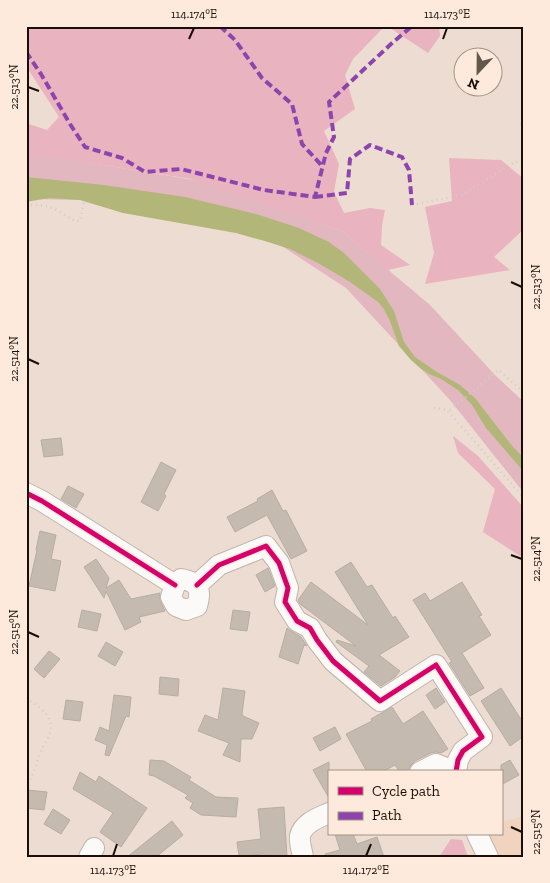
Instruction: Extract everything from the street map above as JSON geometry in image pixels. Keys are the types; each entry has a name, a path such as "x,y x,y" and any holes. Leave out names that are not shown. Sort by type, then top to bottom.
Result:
{"street":[{"path":"26,493 42,501 175,584"},
{"path":"197,585 219,565 266,546 279,563 288,588 285,602 297,621 310,628 333,662 380,701 436,665 482,737 463,751 458,760 456,770"},
{"path":"181,579 190,580 197,585 201,595 197,606 186,610 176,606 171,597 175,584 181,579"},
{"path":"424,770 436,764 451,770"},
{"path":"303,857 300,836 306,825 328,814"},
{"path":"478,836 488,857"}],"path":[{"path":"524,114 521,125 524,128"},
{"path":"412,205 462,194 514,162 524,162"},
{"path":"26,206 37,204 55,209 74,221 80,221 84,202"},
{"path":"450,410 499,370 524,393"},
{"path":"434,408 447,410 524,498"},
{"path":"26,699 44,712 51,723 50,732 26,787"}],"shaded area":[{"path":"26,26 385,26 353,59 345,75 355,109 324,131 339,164 334,192 344,213 370,208 385,210 381,245 410,265 388,270 342,231 191,179 58,158 26,155 26,123 47,130 59,117 26,66"},
{"path":"387,26 439,26 440,36 428,53"},
{"path":"31,153 200,181 342,231 430,305 496,376 524,402 524,493 450,400 346,288 271,239 136,201 26,199 26,154"},
{"path":"449,158 501,160 524,179 524,229 494,257 510,270 425,284 434,253 425,207 452,201"},
{"path":"26,177 104,185 185,197 256,214 299,228 329,242 344,253 380,289 394,311 404,342 415,357 460,385 475,398 513,447 524,458 524,472 486,428 472,405 458,390 429,374 411,360 399,346 390,321 378,302 350,282 318,263 290,249 236,233 123,213 80,200 49,198 26,202"},
{"path":"453,436 478,456 524,508 524,556 520,556 483,532 495,489 458,453"},
{"path":"524,816 524,857 487,857 482,836 502,836 502,822"},
{"path":"451,839 462,840 468,857 439,857"}],"building":[{"path":"61,438 63,455 44,457 41,440"},
{"path":"161,462 176,470 158,511 141,502"},
{"path":"68,486 84,494 76,508 61,499"},
{"path":"272,490 283,511 286,510 307,551 291,559 267,515 235,532 227,517 258,501 257,499"},
{"path":"40,531 56,535 51,559 61,561 55,591 29,586"},
{"path":"96,559 109,578 106,588 119,580 131,599 160,593 159,598 165,611 139,617 141,622 125,630 106,591 104,598 84,567"},
{"path":"351,562 367,587 372,585 393,618 395,616 409,637 379,655 400,671 395,677 381,686 364,672 369,666 336,642 337,640 356,646 300,604 298,600 311,582 368,625 335,572"},
{"path":"268,568 275,586 265,592 256,575"},
{"path":"462,582 482,615 479,616 491,635 462,653 484,688 470,696 449,663 452,662 413,600 425,593 430,601"},
{"path":"82,610 101,614 97,631 78,627"},
{"path":"233,610 250,612 247,631 230,629"},
{"path":"287,628 301,637 307,646 304,645 298,664 279,657"},
{"path":"106,642 123,652 115,666 98,656"},
{"path":"49,651 60,659 44,678 34,669"},
{"path":"160,677 179,679 178,696 159,694"},
{"path":"223,688 245,691 242,714 259,723 252,739 241,739 240,762 223,755 229,743 198,731 205,715 218,720"},
{"path":"436,688 445,702 435,709 426,695"},
{"path":"501,688 524,724 524,736 510,746 481,701"},
{"path":"114,695 131,697 129,717 126,716 109,756 105,755 107,745 95,740 100,727 109,731"},
{"path":"66,700 83,702 80,721 63,719"},
{"path":"392,707 403,724 423,711 448,749 441,753 431,753 415,761 409,770 399,770 395,765 386,770 366,770 346,734 372,721 371,719"},
{"path":"335,727 341,739 320,751 313,738"},
{"path":"150,760 164,761 191,777 189,780 216,797 238,798 236,817 201,815 190,808 193,803 185,798 188,795 149,775"},
{"path":"510,760 519,775 502,784 501,765"},
{"path":"329,762 328,796 313,770"},
{"path":"80,772 96,782 99,776 147,808 121,847 100,832 113,813 73,789"},
{"path":"28,790 47,792 44,810 26,808"},
{"path":"284,807 287,857 265,857 264,854 239,856 237,842 261,839 258,809"},
{"path":"53,809 70,820 61,834 44,824"},
{"path":"172,821 183,835 156,857 127,857"},
{"path":"336,836 354,836 357,844 377,837 384,857 326,857 325,854 340,850"}],"marked path":[{"path":"220,26 235,40 262,78 292,104 302,144 323,167"},
{"path":"26,52 85,147 122,158 145,172 181,169 264,190 315,197 326,153 334,137 329,102 412,26"},
{"path":"315,197 347,193 350,159 370,145 402,157 409,170 412,205"}],"cycle path":[{"path":"26,493 42,501 175,585"},
{"path":"197,585 219,565 266,546 279,563 288,588 285,602 297,621 310,628 333,661 380,701 436,665 482,737 463,751 458,760 456,770"}]}
